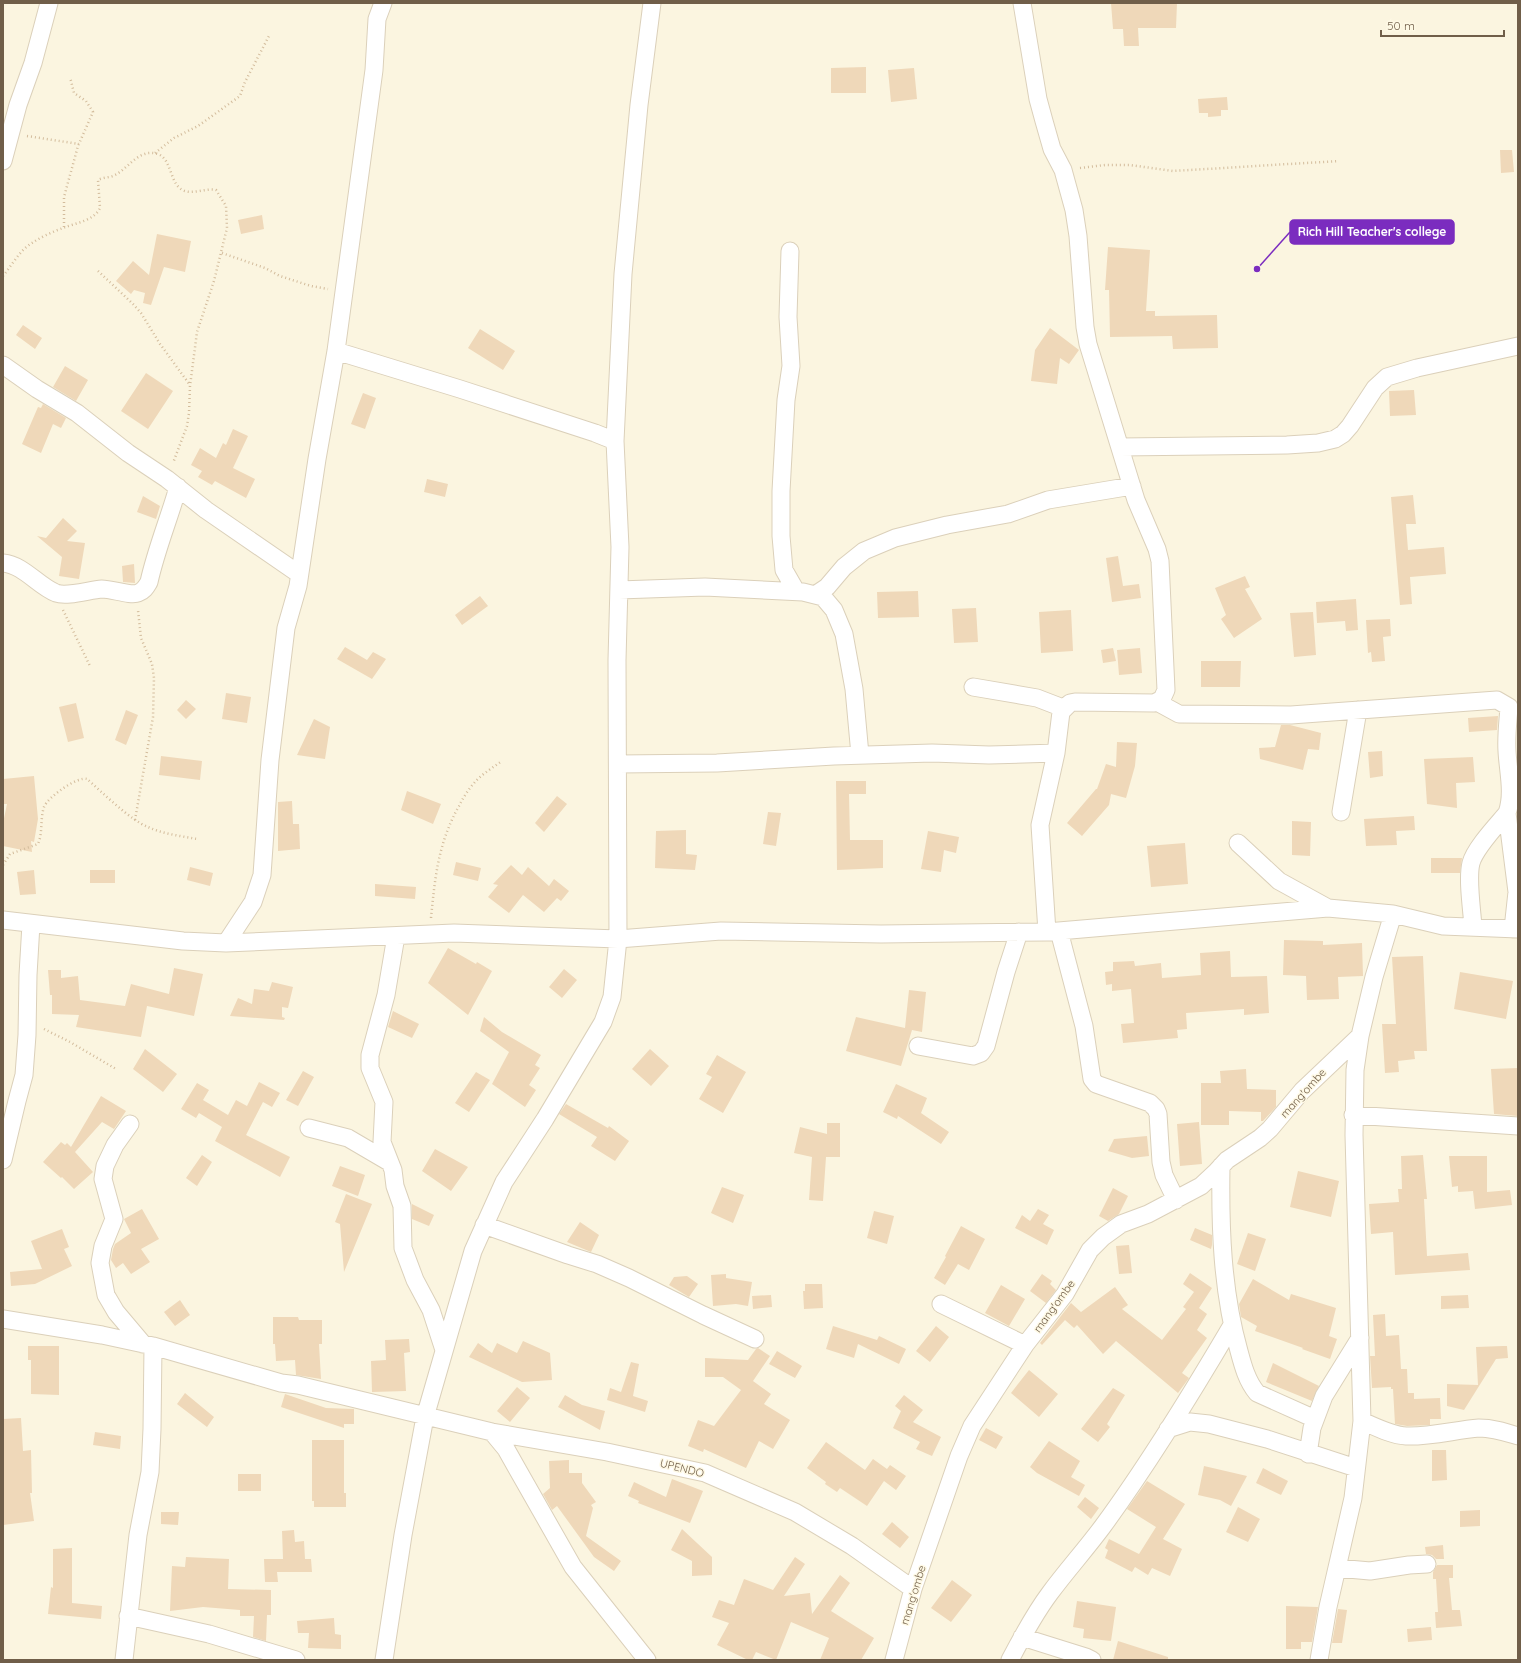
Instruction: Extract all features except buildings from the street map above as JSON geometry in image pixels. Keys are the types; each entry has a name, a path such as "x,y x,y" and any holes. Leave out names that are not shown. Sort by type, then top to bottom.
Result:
{"street":[{"path":"3,161 18,105 33,62 49,3"},
{"path":"226,943 247,914 260,884 270,760 286,628 296,596 317,459 336,351 374,70 377,19 384,3"},
{"path":"384,1660 403,1535 425,1417 473,1251 504,1182 545,1119 603,1022 612,997 618,939 617,660 620,546 615,441 623,274 639,105 652,3"},
{"path":"1022,3 1038,99 1052,149 1063,170 1074,210 1078,236 1084,327 1088,344 1094,368 1132,486 1142,516 1157,549 1160,561 1166,690 1165,695 1158,702 1075,702 1063,708 1061,712 1056,754 1040,825 1053,931 1084,1026 1092,1079 1096,1084 1150,1103 1156,1109 1158,1114 1161,1162 1164,1175 1176,1200"},
{"path":"790,251 788,318 791,366 786,400 781,491 781,536 784,570 796,591"},
{"path":"1120,447 1287,446 1318,443 1335,439 1343,434 1350,426 1375,388 1387,377 1417,368 1518,346"},
{"path":"336,351 475,394 595,433 615,441"},
{"path":"3,365 37,389 77,413 128,453 173,483 206,510 299,574"},
{"path":"3,563 22,571 56,592 70,594 81,591 103,589 137,594 146,587 149,582 158,544 166,527 173,483"},
{"path":"815,595 827,587 844,568 864,551 895,538 947,525 1008,514 1048,500 1132,486"},
{"path":"619,590 705,587 796,591 823,597 834,610 844,634 854,689 860,756"},
{"path":"973,687 1037,698 1063,708"},
{"path":"3,920 183,940 226,943 454,933 618,939 722,931 881,934 1053,931 1328,908 1393,914 1443,926 1515,929 1517,892 1507,813 1510,797 1507,750 1509,707 1497,700 1291,715 1179,714 1158,702"},
{"path":"1341,812 1358,710"},
{"path":"618,764 717,763 932,753 989,755 1056,754"},
{"path":"1472,927 1471,863 1475,854 1507,813"},
{"path":"1238,843 1279,881 1328,908"},
{"path":"1319,1660 1328,1607 1350,1519 1362,1421 1353,1115 1355,1070 1360,1036 1374,977 1393,914"},
{"path":"3,1160 17,1101 24,1081 31,924"},
{"path":"918,1046 973,1056 982,1053 986,1046 1006,972 1020,932"},
{"path":"396,936 386,995 370,1055 370,1064 371,1071 383,1097 384,1119 382,1142 390,1162 403,1211 403,1248 415,1280 431,1310 444,1350"},
{"name":"mang'ombe","path":"894,1660 914,1589 958,1456 972,1426 1025,1345 1065,1294 1090,1250 1103,1237 1121,1224 1148,1214 1201,1186 1221,1166 1270,1129 1302,1091 1360,1036"},
{"path":"1353,1115 1518,1126"},
{"path":"124,1660 138,1535 150,1466 152,1429 148,1345 116,1312 106,1295 100,1263 103,1246 114,1219 103,1180 105,1166 115,1145 130,1124"},
{"path":"308,1128 348,1138 390,1162"},
{"path":"1221,1166 1220,1211 1225,1272 1232,1325 1243,1365 1252,1387 1257,1393 1315,1419"},
{"path":"484,1225 597,1264 755,1339"},
{"path":"941,1304 1025,1345"},
{"name":"UPENDO","path":"3,1319 102,1335 148,1345 281,1383 298,1385 425,1417 492,1432 607,1452 705,1473 795,1512 852,1546 914,1589"},
{"path":"1010,1660 1050,1594 1103,1526 1139,1475 1232,1325"},
{"path":"1308,1454 1312,1428 1324,1396 1360,1338"},
{"path":"1362,1421 1389,1432 1404,1436 1421,1436 1480,1428 1496,1430 1518,1436"},
{"path":"1168,1429 1190,1422 1209,1424 1267,1440 1356,1468"},
{"path":"492,1432 509,1454 573,1567 648,1660"},
{"path":"1337,1568 1370,1571 1409,1565 1427,1564"},
{"path":"128,1616 209,1634 296,1660"},
{"path":"1022,1638 1092,1660"}],"path":[{"path":"155,154 174,138 198,126 240,96 245,82 269,36"},
{"path":"64,227 64,197 79,144 93,110 86,102 74,93 70,77"},
{"path":"10,134 79,144"},
{"path":"3,276 26,248 32,243 64,227 79,223 98,212 100,208 97,183 99,179 117,175 134,159 141,155 155,154 161,156 169,168 174,181 180,188 189,191 216,190 224,202 227,212 227,228 222,245 222,253 197,332 190,386 190,413 173,483"},
{"path":"1063,170 1105,165 1130,165 1173,171 1339,161"},
{"path":"222,253 310,286 344,292"},
{"path":"98,271 134,304 190,386"},
{"path":"56,592 66,618 90,666"},
{"path":"135,820 153,717 154,678 152,664 141,638 137,594"},
{"path":"430,934 436,872 443,841 452,819 466,793 480,777 502,760"},
{"path":"3,865 10,854 38,844 45,804 63,788 79,778 86,779 135,820 147,827 162,832 197,839"},
{"path":"27,1021 70,1042 116,1069"}],"place":[{"name":"Rich Hill Teacher's college","path":"1257,269"}]}
